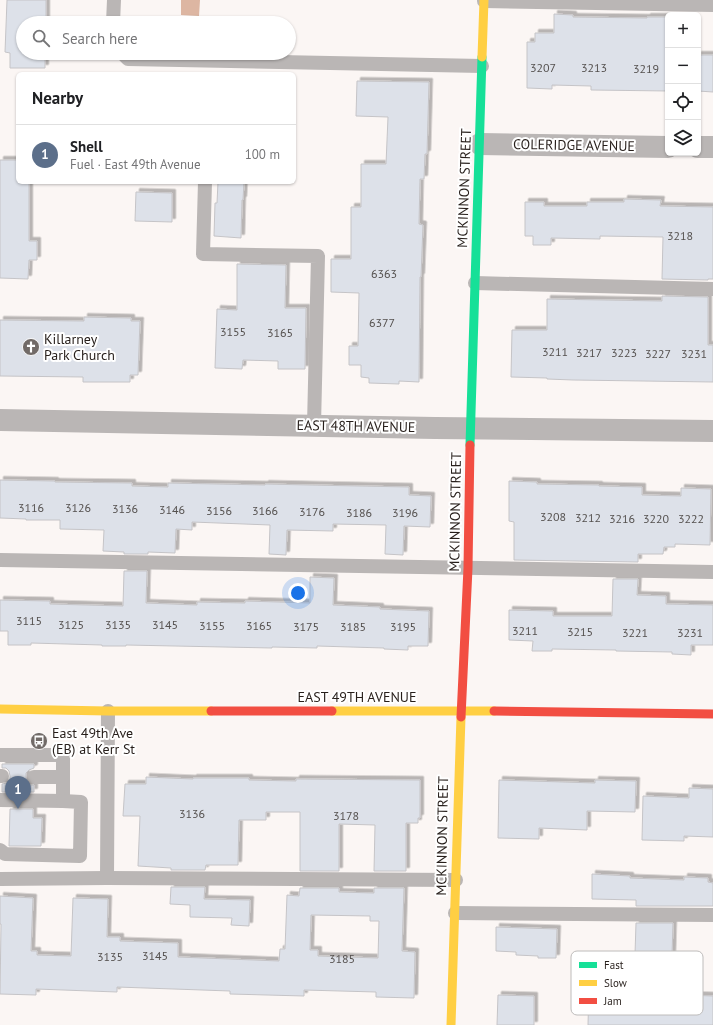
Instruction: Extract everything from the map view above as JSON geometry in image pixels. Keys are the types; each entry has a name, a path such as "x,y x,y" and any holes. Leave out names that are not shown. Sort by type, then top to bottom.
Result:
{"street":[{"name":"MCKINNON STREET","path":"451,1025 456,880 458,750 468,568 470,428 484,0"},
{"name":"COLERIDGE AVENUE","path":"480,144 665,147"},
{"path":"701,147 713,147"},
{"name":"EAST 48TH AVENUE","path":"0,420 713,431"},
{"name":"EAST 49TH AVENUE","path":"0,709 108,711 460,711 713,714"}],"lane":[{"path":"113,16 114,0"},
{"path":"484,0 713,5"},
{"path":"138,60 208,67 482,66"},
{"path":"205,184 203,254 318,256 314,425"},
{"path":"475,283 713,289"},
{"path":"0,560 713,572"},
{"path":"107,878 108,711"},
{"path":"0,755 63,756 63,801"},
{"path":"34,777 63,777"},
{"path":"0,800 81,802 80,856 5,854 0,850"},
{"path":"0,879 107,878 456,880"},
{"path":"455,913 713,915"}],"shaded area":[{"path":"181,0 200,0 199,16 181,15"}],"building":[{"path":"7,0 46,0 46,16 16,16 16,60 45,60 45,68 10,68 10,53 5,52"},
{"path":"554,14 573,15 573,17 665,17 665,91 591,90 591,86 552,85 552,89 527,88 527,42 535,42 535,33 554,33"},
{"path":"701,55 713,55 713,92 701,91"},
{"path":"357,81 429,82 427,154 425,154 424,179 420,179 419,224 423,225 420,277 419,382 399,381 399,384 369,383 369,378 361,377 361,365 349,365 349,346 358,346 359,293 331,292 331,259 351,259 351,207 361,207 361,164 386,164 388,117 356,116"},
{"path":"0,160 16,160 16,184 29,184 29,241 37,241 37,260 29,260 28,279 0,278"},
{"path":"218,184 244,184 241,238 214,236 215,203 217,203"},
{"path":"136,192 172,193 172,222 135,221"},
{"path":"624,199 661,200 660,206 713,207 713,279 662,279 663,237 600,236 600,239 551,238 551,245 533,245 533,236 525,236 525,202 544,202 544,206 587,206 587,202 624,202"},
{"path":"237,264 286,265 285,308 306,308 305,369 278,369 278,361 243,360 242,369 215,368 217,309 237,310"},
{"path":"662,296 708,297 708,345 713,345 713,382 573,380 511,377 512,330 547,330 547,299 662,301"},
{"path":"84,317 131,318 131,321 140,321 138,375 130,375 130,382 83,382 83,377 0,376 0,320 84,321"},
{"path":"0,480 132,483 132,486 168,487 168,483 409,487 409,495 431,496 430,527 404,526 403,555 385,554 386,525 333,524 333,531 287,530 286,555 269,554 270,525 192,522 192,530 176,529 175,553 148,552 148,554 124,554 124,552 103,551 104,530 60,529 60,520 0,518"},
{"path":"509,481 537,482 537,484 642,487 642,495 681,496 681,488 711,489 710,545 675,544 675,547 664,547 663,554 638,554 638,562 514,560 514,522 509,521"},
{"path":"124,571 147,571 146,603 197,605 197,602 245,603 245,601 310,603 310,577 334,578 333,605 429,611 428,646 408,646 408,650 317,646 317,648 272,648 126,645 102,646 31,643 31,645 8,645 8,631 0,631 0,600 50,601 50,604 123,606"},
{"path":"613,579 638,579 637,595 666,596 666,604 713,605 713,645 691,645 691,655 672,654 672,652 616,650 552,649 552,651 532,651 533,641 509,640 509,610 553,611 553,616 612,616"},
{"path":"2,764 34,764 34,768 26,773 26,777 27,782 30,785 34,785 34,792 2,792 2,784 7,783 10,780 10,776 9,771 6,768 2,768"},
{"path":"146,777 193,779 249,778 249,780 296,781 296,779 420,780 420,818 418,818 418,823 406,823 406,871 374,871 375,825 339,824 339,871 300,871 300,812 266,812 266,820 239,820 238,865 206,865 205,870 171,870 171,868 138,866 140,816 123,816 125,784 146,784"},
{"path":"499,780 595,783 595,780 636,781 635,812 587,811 587,830 539,828 539,839 498,838"},
{"path":"689,788 713,789 713,837 684,836 684,841 642,840 643,796 689,798"},
{"path":"10,809 33,809 33,818 42,818 41,846 9,846"},
{"path":"592,874 630,876 630,878 684,880 684,877 708,878 708,882 713,883 713,906 636,906 636,900 592,899"},
{"path":"171,887 205,887 204,899 250,900 249,926 231,925 232,918 190,917 190,905 170,904"},
{"path":"300,888 339,888 339,892 374,893 374,888 404,888 402,951 415,952 414,998 376,997 376,992 304,990 304,996 230,994 230,991 117,987 117,992 36,989 36,995 0,994 0,896 33,898 31,951 37,951 37,955 71,956 73,898 108,899 107,937 120,937 120,941 178,943 178,957 279,961 280,949 285,949 287,895 299,896","holes":["311,915 370,916 370,921 379,921 378,958 318,956 318,950 310,950"]},
{"path":"636,923 673,923 672,951 635,951"},
{"path":"496,927 557,929 556,958 538,958 538,956 516,955 516,952 496,951"},
{"path":"498,995 534,996 534,1025 497,1025"},
{"path":"703,996 713,996 713,1025 588,1025 588,1015 703,1015"}],"traffic: fast":[{"path":"470,445 482,57"}],"traffic: slow":[{"path":"482,57 484,0"},
{"path":"0,709 211,711"},
{"path":"332,711 494,711"},
{"path":"451,1025 461,717"}],"traffic: jam":[{"path":"461,717 468,568 470,445"},
{"path":"211,711 332,711"},
{"path":"494,711 713,714"}],"place":[{"name":"Killarney Park Church","path":"31,347"},
{"name":"East 49th Ave (EB) at Kerr St","path":"39,741"},
{"name":"Shell","path":"18,809"}]}
